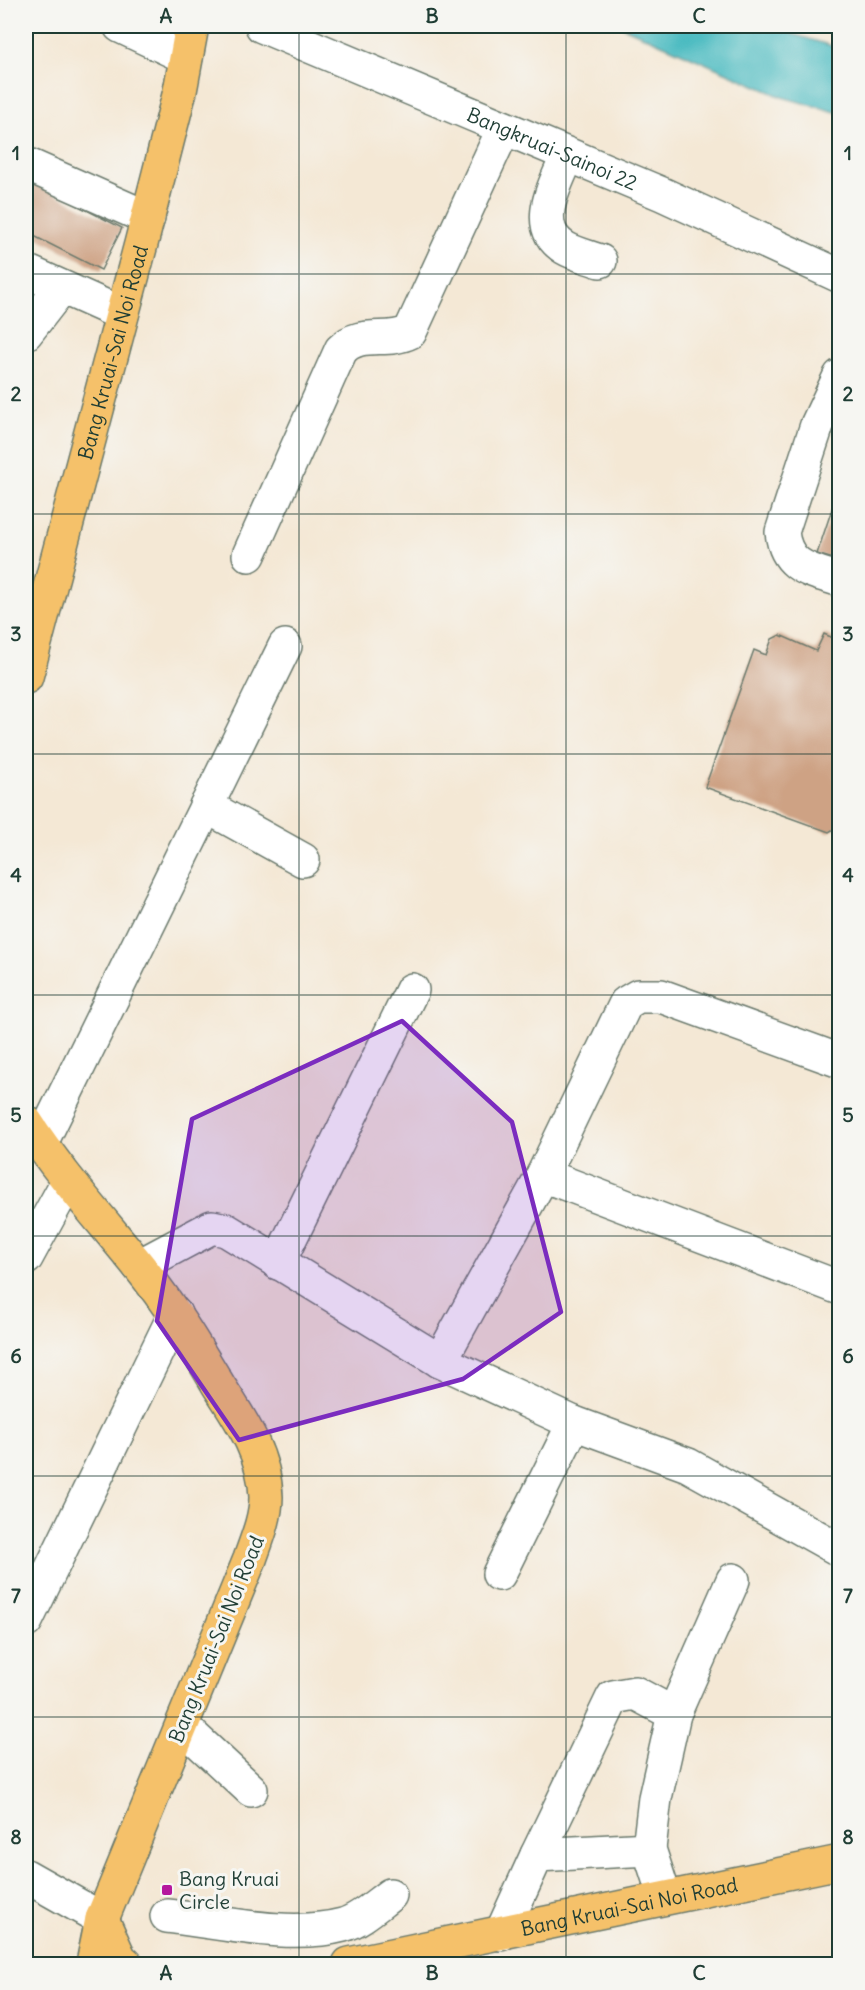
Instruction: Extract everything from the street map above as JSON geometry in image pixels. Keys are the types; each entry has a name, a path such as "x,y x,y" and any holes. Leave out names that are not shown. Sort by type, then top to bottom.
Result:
{"main road":[{"name":"Bang Kruai-Sai Noi Road","path":"26,676 148,218 192,26"},
{"name":"Bang Kruai-Sai Noi Road","path":"33,1133 68,1181 139,1266 175,1314 250,1435 260,1463 266,1497 261,1526 250,1559 102,1919 92,1964"},
{"name":"Bang Kruai-Sai Noi Road","path":"352,1964 431,1956 501,1934 840,1862"},
{"path":"102,1919 120,1959 126,1965"}],"street":[{"path":"120,26 186,57"},
{"name":"Bangkruai-Sainoi 22","path":"262,26 662,194 840,276"},
{"path":"249,555 341,350 350,341 362,337 401,337 410,332 504,128"},
{"path":"568,155 550,200 546,218 549,235 566,248 600,261"},
{"path":"26,164 148,218"},
{"path":"26,271 122,314"},
{"path":"26,333 61,288"},
{"path":"840,376 817,425 782,532 784,548 792,560 808,570 840,580"},
{"path":"33,1133 206,806 285,646"},
{"path":"206,806 303,860"},
{"path":"278,1263 412,990"},
{"path":"440,1361 543,1175 626,1003 638,996 661,996 840,1061"},
{"path":"543,1175 840,1288"},
{"path":"26,1258 68,1181"},
{"path":"139,1266 212,1227 226,1230 440,1361 574,1423 688,1465 840,1550"},
{"path":"26,1621 175,1314"},
{"path":"499,1574 574,1423"},
{"path":"665,1898 649,1849 656,1798 674,1714 733,1580"},
{"path":"501,1934 613,1697 634,1693 674,1714"},
{"path":"182,1726 251,1790"},
{"path":"537,1855 649,1849"},
{"path":"26,1876 102,1919"},
{"path":"167,1916 271,1929 319,1929 343,1925 359,1918 390,1895"},
{"path":"343,1925 352,1964"}],"highlighted area":[{"path":"402,1021 512,1122 561,1312 463,1379 239,1440 157,1321 192,1119"}],"water":[{"path":"621,26 766,26 839,48 839,113 782,97"}],"building":[{"path":"26,179 122,228 101,270 26,232"},
{"path":"833,506 840,508 840,561 817,554"},
{"path":"824,634 840,641 840,825 829,832 705,787 754,650 766,655 772,639 780,635 816,651"}],"place":[{"name":"Bang Kruai Circle","path":"167,1890"}]}
